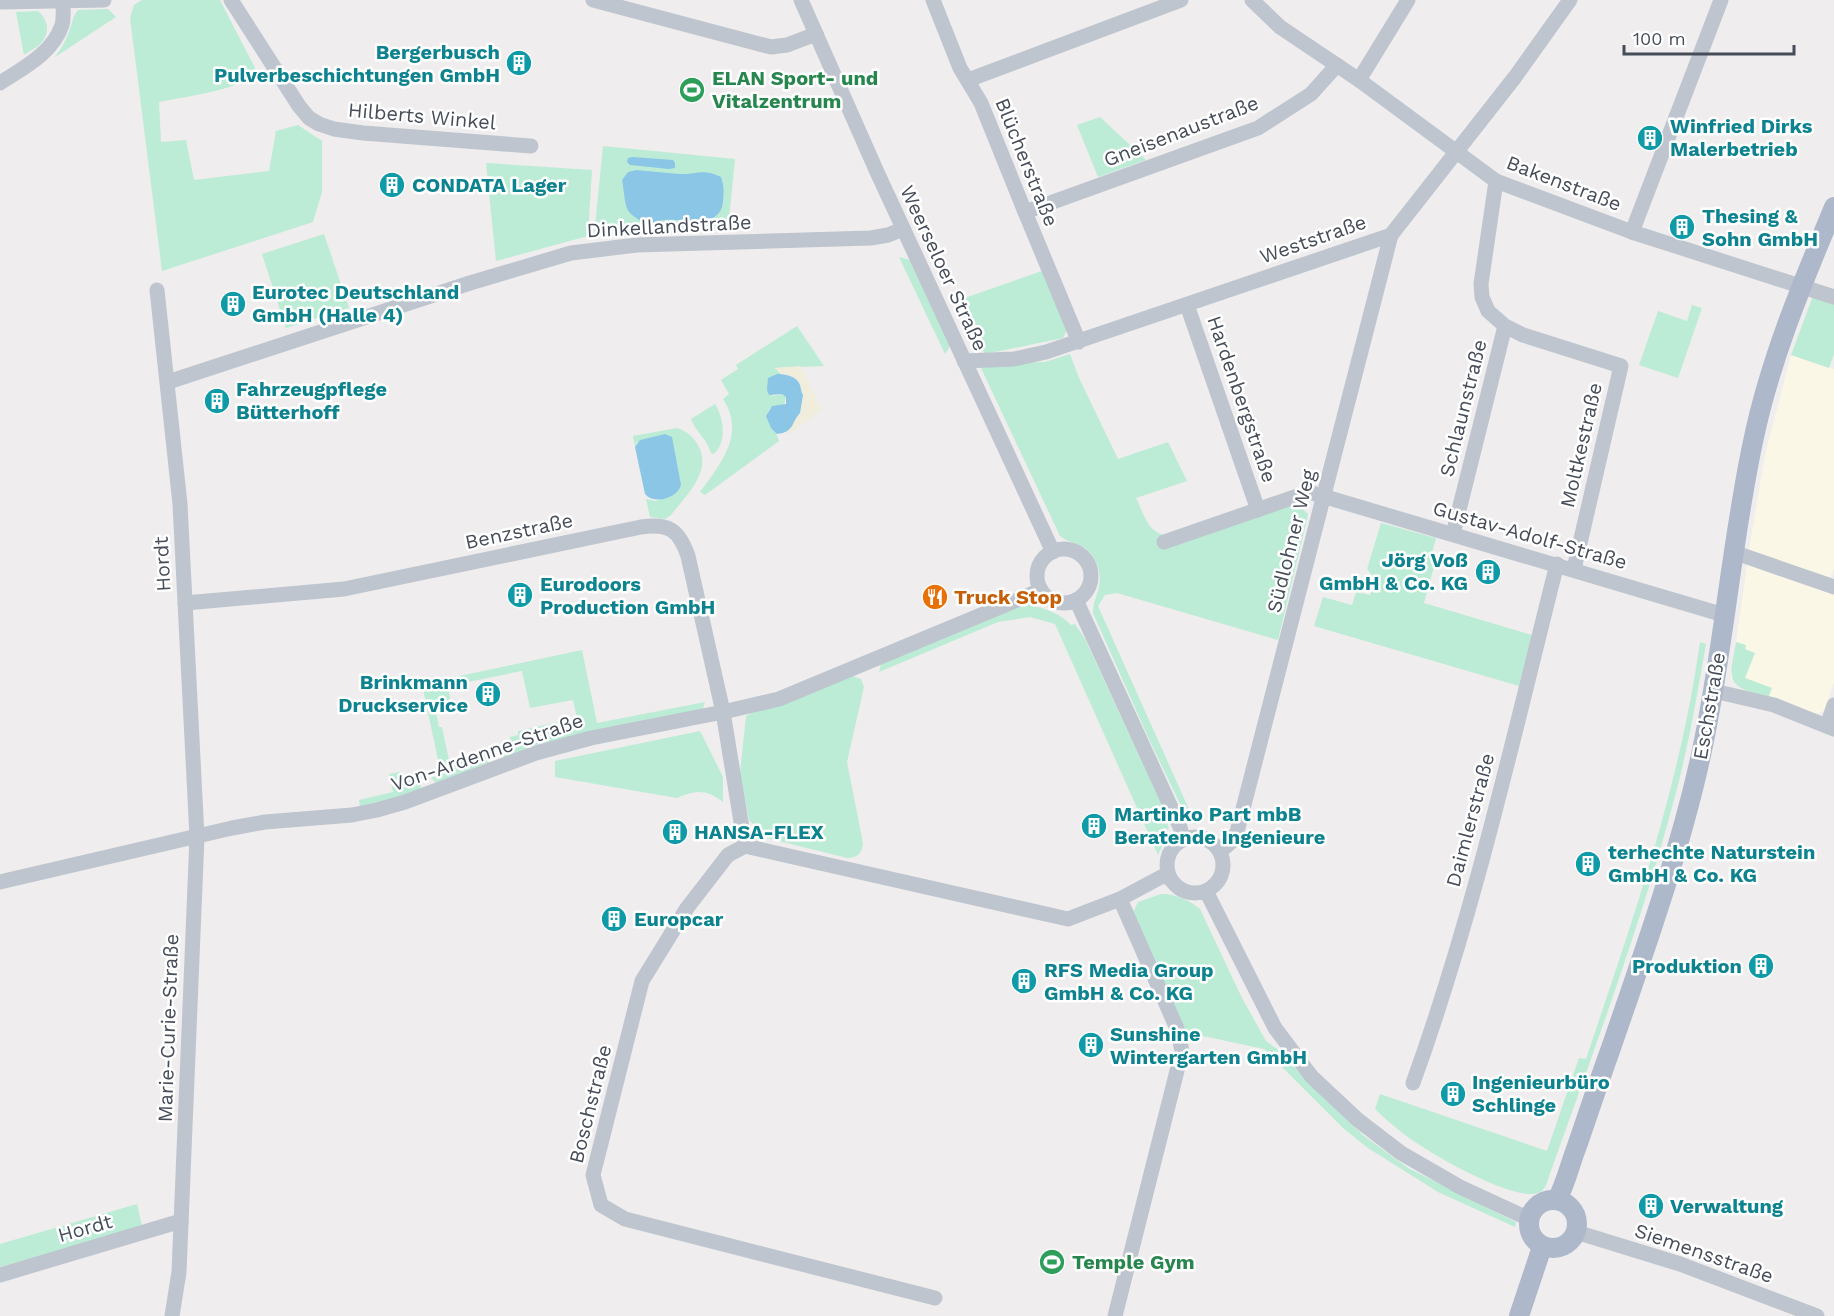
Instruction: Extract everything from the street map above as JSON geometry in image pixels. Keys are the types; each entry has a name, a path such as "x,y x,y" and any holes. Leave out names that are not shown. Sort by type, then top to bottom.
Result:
{"main road":[{"name":"Eschstraße","path":"1557,1200 1640,964 1675,855 1701,754 1714,691 1745,479 1762,402 1784,331 1834,207"},
{"path":"1548,1200 1557,1200 1572,1208 1578,1224 1572,1240 1558,1249 1550,1249 1535,1242 1528,1227 1529,1219 1539,1204 1548,1200"},
{"path":"1519,1316 1542,1247"}],"street":[{"path":"0,2 104,0"},
{"name":"Hilberts Winkel","path":"231,0 299,106 309,118 320,124 363,134 531,146"},
{"path":"593,0 771,47 787,45 816,34"},
{"name":"Weerseloer Straße","path":"801,0 903,229 1053,552"},
{"name":"Blücherstraße","path":"933,0 960,68 981,103 1079,342"},
{"path":"968,80 1181,0"},
{"name":"Bakenstraße","path":"1252,0 1280,27 1359,80 1496,182 1632,232 1834,297"},
{"path":"1359,80 1408,0"},
{"name":"Weststraße","path":"964,361 1014,359 1046,352 1391,235 1515,77 1570,0"},
{"path":"1632,232 1720,0"},
{"path":"0,83 33,61 50,45 62,25 63,2"},
{"name":"Gneisenaustraße","path":"1025,212 1258,128 1311,94 1337,65"},
{"path":"1496,182 1481,284 1482,297 1488,310 1505,326"},
{"name":"Dinkellandstraße","path":"168,382 470,283 571,253 637,245 871,238 903,229"},
{"name":"Südlohner Weg","path":"1220,852 1231,842 1237,832 1391,235"},
{"name":"Hordt","path":"157,290 180,504 197,837"},
{"name":"Hardenbergstraße","path":"1187,305 1258,510 1310,492 1324,496"},
{"name":"Moltkestraße","path":"1505,326 1523,335 1622,366 1574,569"},
{"name":"Schlaunstraße","path":"1453,534 1505,326"},
{"name":"Gustav-Adolf-Straße","path":"1324,496 1724,615"},
{"path":"1164,542 1258,510"},
{"name":"Benzstraße","path":"185,603 344,589 641,527 653,525 665,527 676,532 688,556 723,712"},
{"path":"1069,550 1083,558 1088,564 1090,572 1088,588 1076,600 1053,601 1041,590 1037,573 1045,557 1053,552 1069,550"},
{"path":"1733,552 1834,587"},
{"name":"Daimlerstraße","path":"1413,1083 1431,1033 1469,908 1557,564"},
{"name":"Von-Ardenne-Straße","path":"0,882 265,822 352,815 377,810 405,802 536,753 591,738 779,699 1041,590"},
{"path":"1076,600 1180,827 1183,839"},
{"path":"1714,691 1774,705 1830,727 1834,705"},
{"path":"723,712 745,846 1068,919 1120,899 1161,877 1169,876"},
{"name":"Marie-Curie-Straße","path":"172,1316 179,1272 197,837"},
{"path":"1203,838 1213,843 1220,852 1223,870 1214,886 1198,893 1180,889 1173,884 1166,866 1168,855 1183,839 1203,838"},
{"name":"Boschstraße","path":"745,846 728,855 687,908 642,981 593,1175 601,1205 625,1219 935,1298"},
{"path":"1206,891 1275,1028 1312,1077 1358,1120 1401,1153 1468,1191 1529,1219"},
{"path":"1115,1316 1182,1051 1178,1031 1120,899"},
{"name":"Hordt","path":"0,1275 181,1221"},
{"name":"Siemensstraße","path":"1576,1232 1680,1264 1817,1316"}],"shaded area":[{"path":"1791,355 1834,369 1834,568 1829,583 1748,555 1765,455"},
{"path":"1748,559 1834,589 1834,682 1825,710 1820,713 1812,714 1746,690 1735,683 1731,676"}],"green space":[{"path":"142,0 220,0 258,74 222,89 159,102 161,142 186,140 194,180 269,171 276,131 298,125 322,141 322,192 313,222 162,271 130,18 134,5"},
{"path":"108,9 116,17 55,57 78,10"},
{"path":"38,11 46,22 46,35 39,45 24,55 16,12"},
{"path":"1100,117 1146,160 1098,177 1077,125"},
{"path":"603,146 735,159 728,229 648,230 594,236"},
{"path":"486,163 592,170 588,236 496,261"},
{"path":"324,234 349,308 286,328 262,254"},
{"path":"899,257 910,260 949,344 945,354"},
{"path":"1042,271 1067,330 1063,338 985,354 959,300"},
{"path":"1813,296 1834,303 1834,354 1829,368 1791,355"},
{"path":"1692,305 1702,308 1678,378 1639,365 1658,311 1687,321"},
{"path":"797,326 824,366 775,368 781,374 777,374 772,396 782,394 786,397 784,405 770,408 768,412 779,441 705,495 700,492 723,459 731,436 732,424 723,399 729,394 721,380 738,369 736,365"},
{"path":"1070,354 1118,459 1168,442 1187,481 1136,498 1154,530 1165,535 1287,506 1302,509 1308,515 1278,640 1117,593 1105,595 1098,606 1196,825 1187,818 1182,808 1093,613 1100,582 1097,564 1086,549 1060,536 981,368 989,363 1045,362"},
{"path":"715,404 723,430 721,443 714,454 711,453 691,419"},
{"path":"677,428 683,430 696,442 701,452 701,471 691,490 671,515 665,519 650,517 646,499 655,501 670,496 637,442 635,447 633,436"},
{"path":"1381,523 1436,538 1431,557 1436,559 1424,603 1532,635 1519,686 1314,626 1323,597 1352,605 1356,592 1370,595 1375,580 1367,569"},
{"path":"1028,603 1052,612 1071,625 1075,624 1085,639 1161,803 1169,829 1164,830 1165,840 1158,855 1055,624 1030,617 998,622 879,672 882,661"},
{"path":"1700,642 1706,644 1692,722 1679,781 1660,849 1614,994 1546,1185 1541,1192 1530,1194 1500,1187 1449,1162 1419,1145 1399,1130 1375,1109 1380,1094 1547,1151 1579,1058 1586,1059 1653,853 1680,749"},
{"path":"1736,642 1746,645 1745,649 1755,653 1745,678 1772,688 1768,698 1741,688 1734,681 1732,668"},
{"path":"582,650 597,723 705,702 702,711 568,737 536,745 503,758 498,749 511,743 510,737 518,735 518,731 577,718 573,700 530,708 522,671 448,686 451,705 435,708 439,727 442,727 449,760 486,753 489,763 436,783 431,778 441,774 422,684"},
{"path":"852,676 861,679 864,687 847,762 863,843 862,850 857,856 847,858 767,838 749,820 740,773 746,716"},
{"path":"700,731 723,777 723,802 701,792 677,798 555,777 555,761"},
{"path":"400,772 401,776 420,772 422,781 420,790 360,808 359,800 393,792 389,774"},
{"path":"1161,894 1182,898 1200,909 1242,998 1266,1041 1277,1049 1364,1136 1408,1168 1516,1222 1515,1227 1438,1192 1368,1148 1343,1128 1264,1049 1184,1032 1132,915 1138,902"},
{"path":"137,1204 142,1226 0,1267 0,1244"}],"sand":[{"path":"801,366 822,410 789,434 786,431 794,422 799,409 800,383 791,376 781,374 775,368"}],"water":[{"path":"628,158 673,160 675,168 630,165 627,162"},
{"path":"636,170 679,174 704,172 721,177 724,192 721,210 716,216 701,221 664,220 646,224 630,213 625,202 622,180 628,172"},
{"path":"777,374 796,379 803,395 800,413 792,426 787,431 777,434 771,428 766,416 772,406 786,404 786,397 782,394 769,395 767,390 768,378"},
{"path":"665,434 672,437 681,485 679,490 671,496 654,499 645,494 635,447 640,440"}],"place":[{"name":"Bergerbusch Pulverbeschichtungen GmbH","path":"519,63"},
{"name":"ELAN Sport- und Vitalzentrum","path":"692,90"},
{"name":"Winfried Dirks Malerbetrieb","path":"1650,138"},
{"name":"CONDATA Lager","path":"392,185"},
{"name":"Thesing & Sohn GmbH","path":"1682,227"},
{"name":"Eurotec Deutschland GmbH (Halle 4)","path":"233,304"},
{"name":"Fahrzeugpflege Bütterhoff","path":"217,401"},
{"name":"Jörg Voß GmbH & Co. KG","path":"1488,572"},
{"name":"Eurodoors Production GmbH","path":"520,595"},
{"name":"Truck Stop","path":"935,597"},
{"name":"Brinkmann Druckservice","path":"488,694"},
{"name":"Martinko Part mbB Beratende Ingenieure","path":"1094,826"},
{"name":"HANSA-FLEX","path":"675,832"},
{"name":"terhechte Naturstein GmbH & Co. KG","path":"1588,864"},
{"name":"Europcar","path":"614,919"},
{"name":"Produktion","path":"1761,966"},
{"name":"RFS Media Group GmbH & Co. KG","path":"1024,981"},
{"name":"Sunshine Wintergarten GmbH","path":"1091,1045"},
{"name":"Ingenieurbüro Schlinge","path":"1453,1094"},
{"name":"Verwaltung","path":"1651,1206"},
{"name":"Temple Gym","path":"1052,1262"}]}
